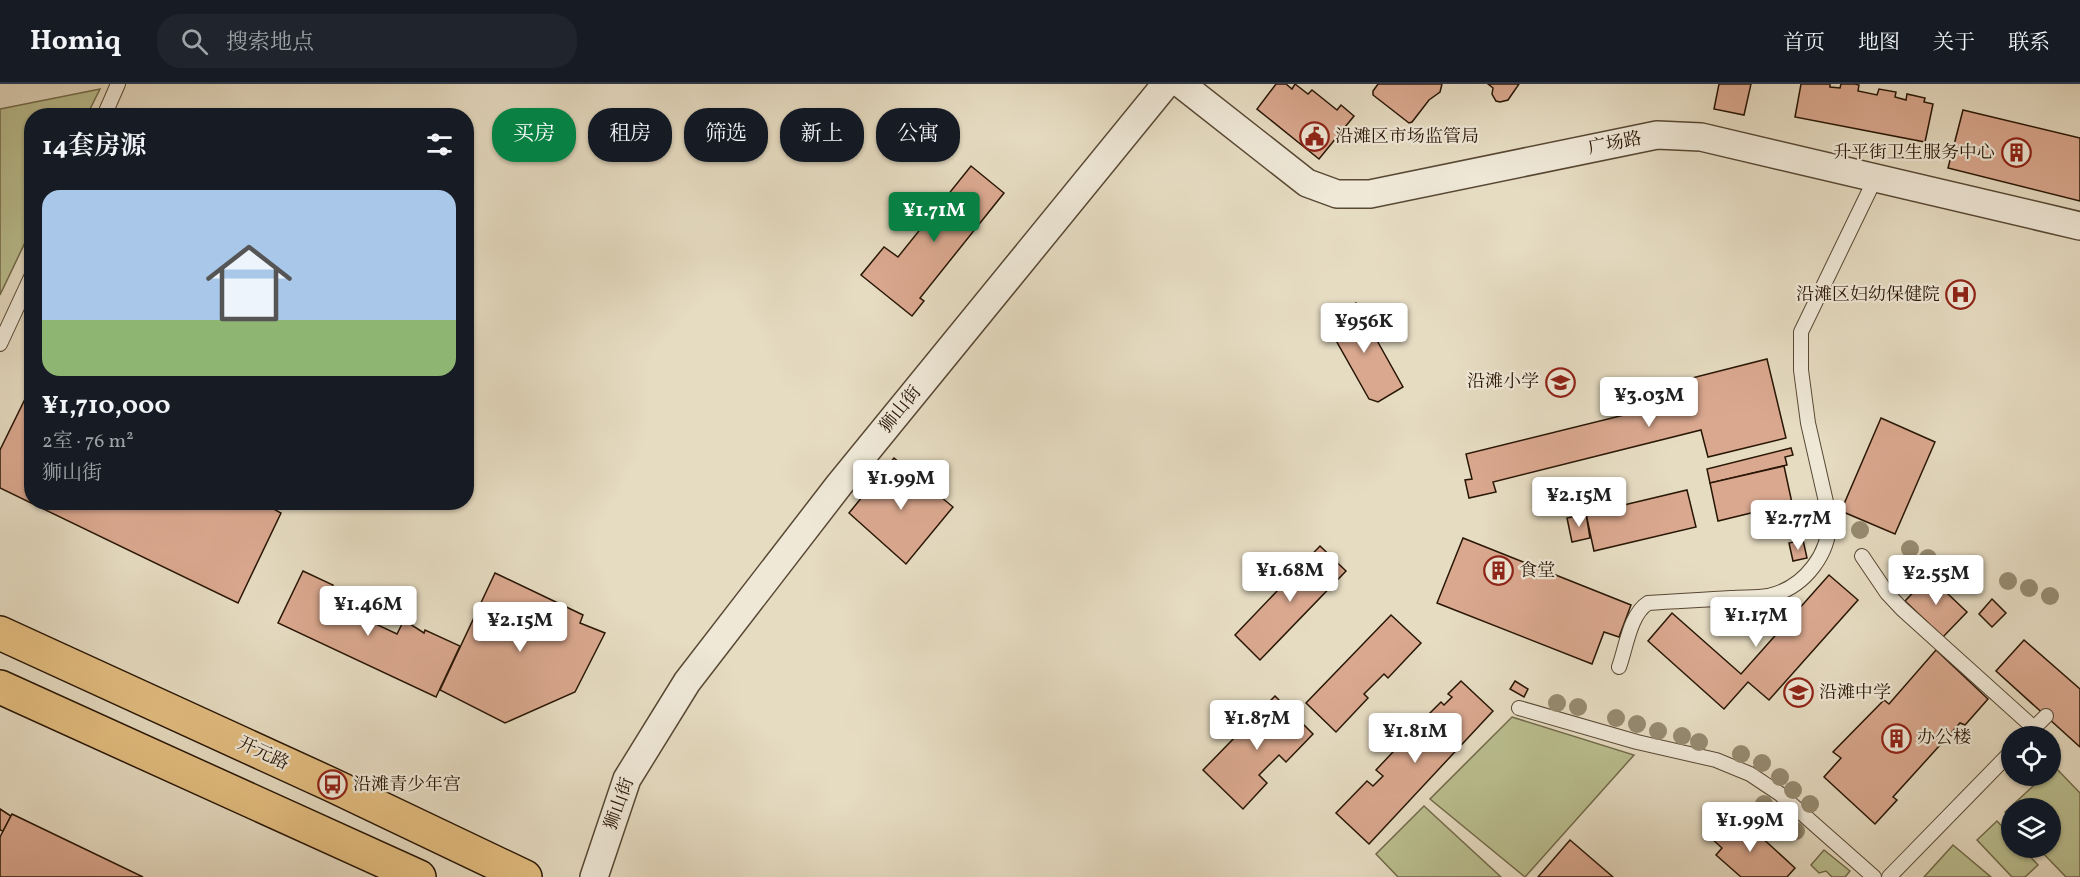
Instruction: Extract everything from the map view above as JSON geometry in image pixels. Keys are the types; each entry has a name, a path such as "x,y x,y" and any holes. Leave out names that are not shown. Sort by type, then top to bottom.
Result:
{"main road":[{"name":"开元路","path":"0,633 332,785 525,877"},
{"path":"0,687 419,877"}],"street":[{"name":"狮山街","path":"594,877 627,779 687,682 839,485 1166,84"},
{"name":"广场路","path":"1181,84 1307,183 1336,194 1370,194 1657,135 1701,138 2080,225"}],"lane":[{"path":"108,108 118,84"},
{"path":"1619,667 1636,616 1641,607 1648,603 1767,596 1787,589 1811,570 1821,556 1830,531 1829,515 1808,423 1801,370 1801,332 1875,179"},
{"path":"0,344 24,292"},
{"path":"1862,556 1887,593 1902,609 2024,726"},
{"path":"1519,708 1638,742 1716,760 1750,774 1780,794 1874,877"},
{"path":"2036,726 2046,716"},
{"path":"1889,877 2001,762"}],"green space":[{"path":"100,89 90,108 24,108 24,245 0,295 0,109"},
{"path":"1512,717 1634,755 1525,877 1430,799"},
{"path":"2061,773 2080,793 2080,877 2066,877 2048,858 2061,858 2061,798 2020,798 2033,786 2061,786"},
{"path":"1424,806 1501,877 1398,877 1376,854"},
{"path":"1997,821 2001,825 2001,858 2031,858 2038,865 2025,877 2012,877 1977,840"},
{"path":"1953,845 1991,877 1924,877"},
{"path":"1824,850 1850,871 1845,877 1832,877 1826,871 1819,873 1811,865"}],"building":[{"name":"沿滩区市场监管局","path":"1276,84 1286,84 1292,89 1295,84 1308,94 1312,90 1337,110 1341,105 1354,116 1319,159 1257,109"},
{"path":"1378,84 1442,84 1440,92 1429,100 1409,123 1373,95"},
{"path":"1488,84 1519,84 1508,100 1500,102 1496,101 1492,94 1493,88"},
{"path":"1719,84 1751,84 1744,115 1714,109"},
{"path":"1801,84 1830,84 1830,87 1840,88 1841,84 1855,84 1859,85 1858,91 1877,95 1879,89 1896,92 1895,97 1906,100 1907,94 1925,98 1924,102 1933,104 1925,142 1795,117"},
{"name":"升平街卫生服务中心","path":"1963,110 2080,138 2080,201 1948,168"},
{"path":"971,166 1004,193 920,298 924,301 912,316 861,275 884,247 898,257"},
{"path":"1356,303 1403,387 1378,402 1369,399 1329,328 1330,317"},
{"path":"1767,359 1786,438 1708,457 1701,430 1493,482 1496,492 1469,498 1465,480 1472,479 1466,454 1693,398 1688,379"},
{"path":"24,401 24,500 0,488 0,450"},
{"path":"1881,418 1935,442 1895,534 1841,511"},
{"path":"1791,448 1793,455 1785,457 1787,465 1710,483 1707,469"},
{"path":"894,458 953,507 906,564 849,513"},
{"path":"1784,466 1792,503 1718,521 1710,483"},
{"path":"1687,490 1696,527 1594,551 1586,514"},
{"path":"46,510 276,510 281,513 238,603"},
{"path":"1586,514 1590,538 1572,542 1567,518"},
{"name":"食堂","path":"1463,538 1631,605 1619,637 1604,632 1592,664 1437,603"},
{"path":"1803,540 1807,558 1793,561 1789,543"},
{"path":"1320,546 1346,571 1260,660 1235,635"},
{"path":"303,571 333,585 330,592 356,604 352,613 397,634 404,620 424,633 425,630 460,646 436,697 278,623"},
{"path":"495,573 583,615 580,623 605,633 575,692 505,723 440,690"},
{"path":"1829,575 1858,600 1769,700 1748,682 1724,709 1648,641 1672,613 1741,674"},
{"path":"1929,576 1967,612 1943,637 1905,601"},
{"path":"1992,599 2006,613 1992,627 1979,614"},
{"path":"1391,615 1421,643 1388,678 1384,674 1364,694 1368,698 1336,732 1306,703"},
{"path":"2024,640 2080,689 2080,747 2061,730 2061,726 2057,726 1996,671"},
{"name":"办公楼","path":"1936,650 1988,699 1965,725 1960,723 1893,797 1897,800 1875,824 1824,777 1841,758 1833,752 1884,700 1889,704"},
{"path":"1461,681 1493,711 1369,844 1336,813 1367,781 1373,786 1383,776 1376,770 1408,736 1416,743 1436,722 1428,715 1441,702 1444,705 1452,697 1448,694"},
{"path":"1515,681 1528,689 1524,697 1510,689"},
{"path":"1275,696 1313,734 1286,762 1279,755 1259,775 1267,783 1243,809 1203,770"},
{"path":"0,809 11,816 3,831 0,830"},
{"path":"12,814 143,877 0,877 0,837"},
{"path":"1728,820 1739,830 1746,823 1795,868 1787,877 1741,877 1716,855 1722,848 1711,838"},
{"path":"1570,840 1613,877 1538,877"}],"place":[{"name":"沿滩区市场监管局","path":"1314,137"},
{"name":"升平街卫生服务中心","path":"2016,153"},
{"name":"沿滩区妇幼保健院","path":"1961,295"},
{"name":"沿滩小学","path":"1560,382"},
{"name":"食堂","path":"1498,571"},
{"name":"沿滩中学","path":"1798,693"},
{"name":"办公楼","path":"1896,738"},
{"name":"沿滩青少年宫","path":"332,785"}]}
